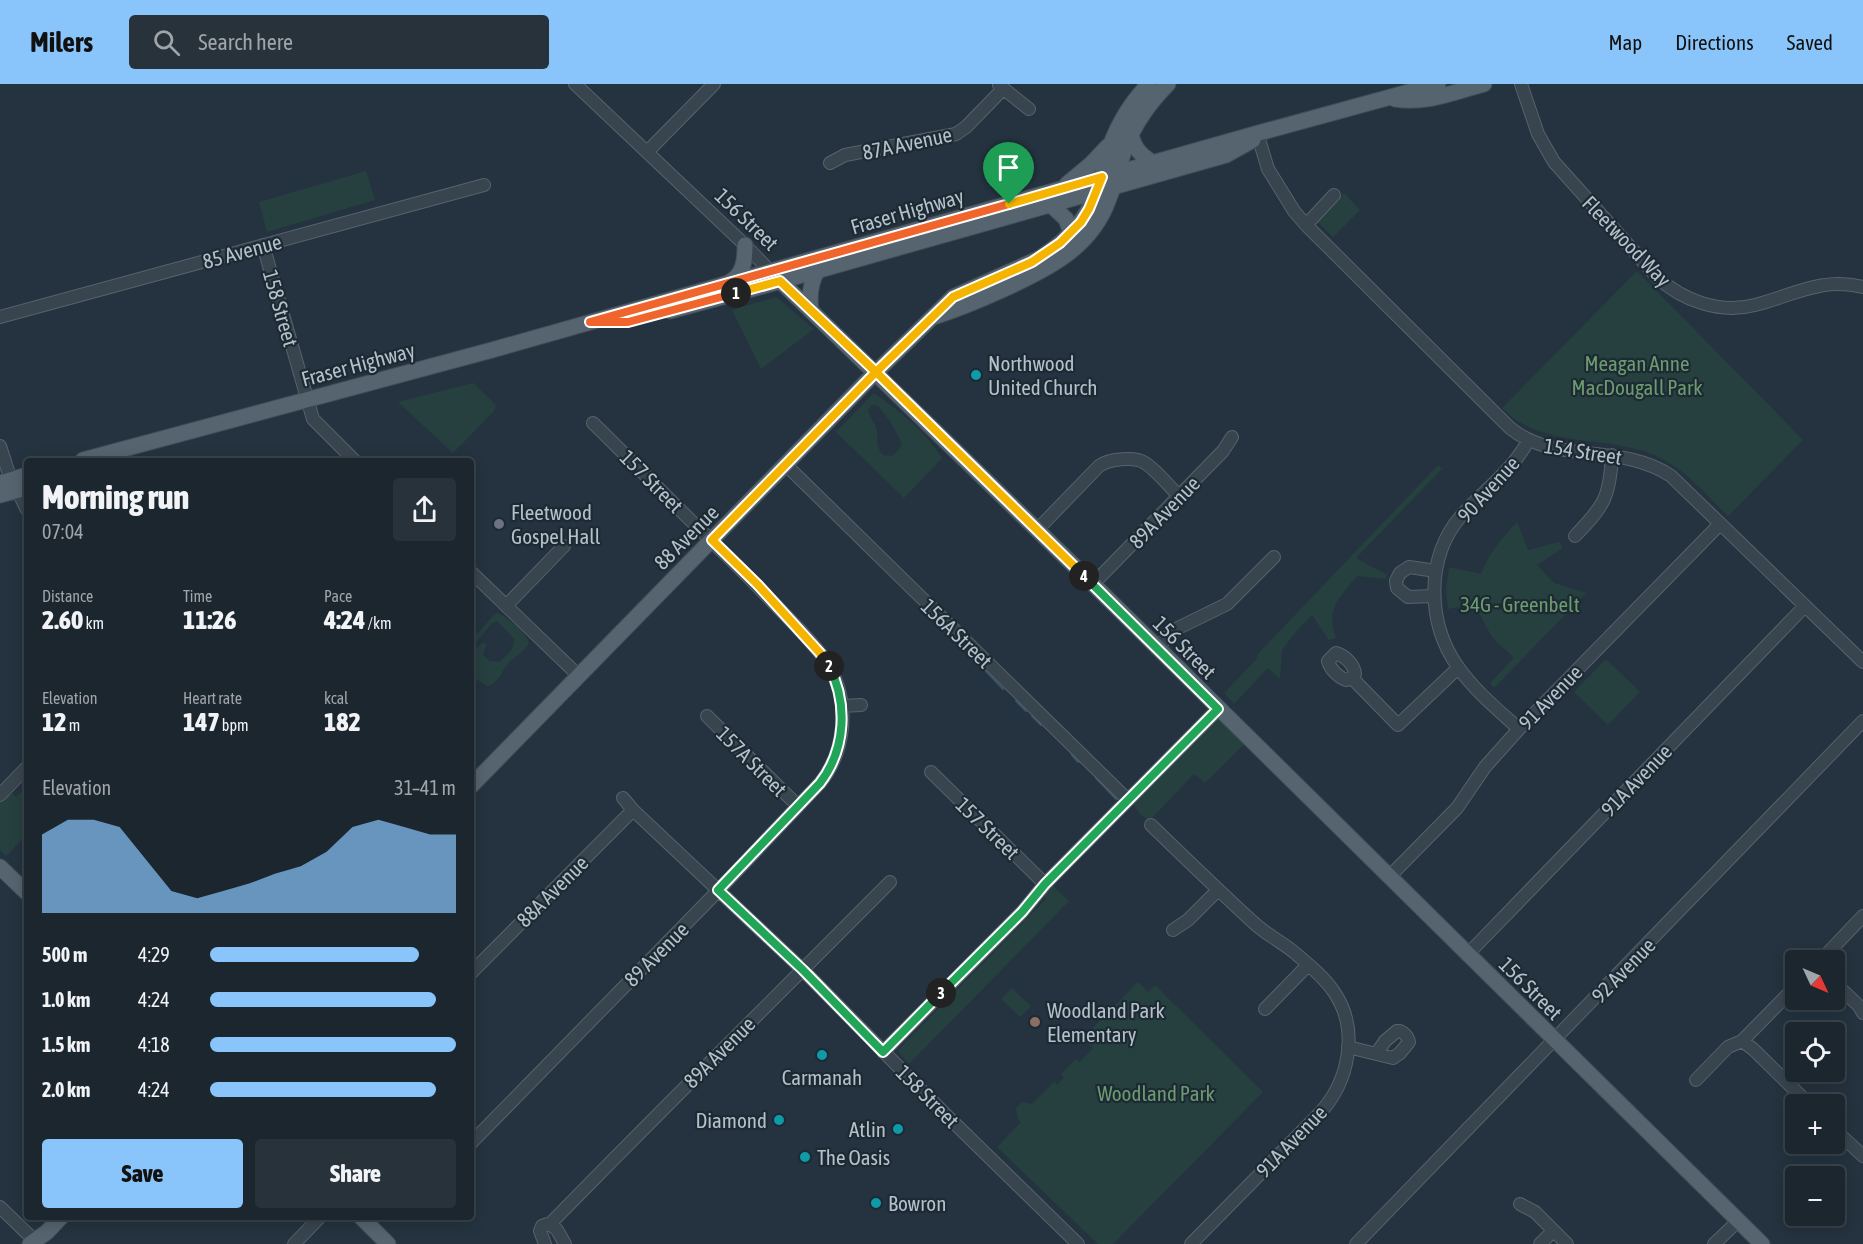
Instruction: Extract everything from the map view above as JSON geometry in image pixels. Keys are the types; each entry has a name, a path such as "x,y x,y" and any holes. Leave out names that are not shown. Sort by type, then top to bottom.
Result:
{"main road":[{"name":"Fraser Highway","path":"91,458 727,284 818,270 1051,205 1153,163 1438,84"},
{"name":"Fraser Highway","path":"1386,98 1422,101 1484,84"},
{"name":"88 Avenue","path":"474,783 876,372 953,297 1038,259 1071,234 1108,182 1131,134 1159,86"},
{"name":"88 Avenue","path":"931,318 991,295 1036,274 1058,262 1076,247 1095,226 1108,203 1112,141 1133,103 1159,86"},
{"name":"Fraser Highway","path":"590,322 628,322 1062,188 1108,182 1226,155 1264,133"},
{"path":"1131,134 1138,152 1153,163"},
{"path":"1062,188 1091,164 1112,141"},
{"path":"1051,205 1066,219 1071,234"},
{"path":"727,284 734,280 741,271 745,258 745,245"},
{"path":"811,311 809,301 811,288 818,270"},
{"name":"156 Street","path":"775,277 876,372 1093,584 1762,1244"},
{"name":"Fraser Highway","path":"113,458 136,446"},
{"path":"0,495 14,485"},
{"path":"0,867 24,890"},
{"path":"32,1242 46,1220"},
{"path":"32,1242 47,1232 58,1220"},
{"path":"364,1220 388,1244"}],"street":[{"name":"156 Street","path":"575,84 745,245 775,277"},
{"path":"647,152 714,84"},
{"name":"Fleetwood Way","path":"1521,84 1537,133 1554,162 1657,277 1684,297 1708,305 1736,308 1757,304 1817,285 1863,287"},
{"path":"1001,86 1029,109"},
{"name":"87A Avenue","path":"830,164 845,155 959,133 1001,86"},
{"name":"154 Street","path":"1264,133 1268,169 1294,211 1502,422 1528,441 1551,448 1641,461 1665,472 1678,481 1863,662"},
{"name":"85 Avenue","path":"0,317 484,184"},
{"path":"1306,225 1334,195"},
{"name":"158 Street","path":"263,245 313,419 352,458"},
{"name":"157 Street","path":"593,423 758,585 820,653 833,674 842,706 842,728 834,759"},
{"name":"89A Avenue","path":"1093,584 1223,451 1232,437"},
{"name":"90 Avenue","path":"1435,577 1443,546 1456,523 1515,462 1528,441"},
{"path":"0,446 14,485 24,504"},
{"path":"1575,536 1599,511 1606,498 1612,455"},
{"path":"1037,530 1099,466 1107,462 1120,460 1144,462 1179,496"},
{"name":"156A Street","path":"786,465 1128,800"},
{"name":"91 Avenue","path":"1389,877 1457,808 1485,767 1519,729 1720,524"},
{"path":"506,606 564,546"},
{"path":"1156,648 1178,628 1227,604 1274,557"},
{"path":"1434,596 1408,597 1397,588 1396,581 1400,573 1410,567 1435,577 1434,596 1437,622 1458,668 1519,729"},
{"path":"474,576 579,676"},
{"name":"91A Avenue","path":"1467,955 1805,606"},
{"path":"1352,678 1398,725 1458,668"},
{"path":"842,706 861,705"},
{"path":"883,1052 1218,709"},
{"name":"157A Street","path":"707,716 798,806"},
{"name":"92 Avenue","path":"1356,1244 1863,721"},
{"name":"89 Avenue","path":"474,1140 798,806 825,776 834,759"},
{"path":"0,795 24,770"},
{"name":"157 Street","path":"931,772 1045,884"},
{"name":"158 Street","path":"623,798 803,970 1078,1244"},
{"name":"88A Avenue","path":"474,970 633,810"},
{"path":"1151,825 1258,927 1295,953 1330,986 1341,1004 1346,1019 1348,1047 1377,1053"},
{"name":"89A Avenue","path":"550,1224 890,882"},
{"path":"1173,930 1188,920 1218,890"},
{"path":"1831,950 1863,916"},
{"path":"1265,1009 1308,964"},
{"path":"1845,993 1863,1013"},
{"path":"1696,1080 1728,1047 1742,1041 1785,997"},
{"path":"1742,1041 1799,1094"},
{"name":"91A Avenue","path":"1191,1244 1327,1105 1343,1076 1348,1047"},
{"path":"1845,1139 1863,1156"},
{"path":"1520,1204 1535,1212 1567,1244"},
{"path":"0,1207 32,1242"},
{"path":"294,1244 317,1220"},
{"path":"1714,1244 1738,1221"},
{"path":"545,1244 540,1229 544,1224 550,1224 557,1230 565,1244"},
{"path":"1540,1244 1553,1231"}],"green space":[{"path":"366,171 375,200 267,232 259,202"},
{"path":"1344,193 1360,210 1333,237 1317,221"},
{"name":"Meagan Anne MacDougall Park","path":"1637,271 1803,440 1728,516 1692,480 1661,458 1631,448 1553,435 1518,421 1502,408"},
{"path":"776,297 814,329 761,369 732,310"},
{"path":"473,383 496,405 494,411 453,453 398,402"},
{"path":"874,393 911,422 942,458 904,498 836,432","holes":["872,405 878,406 890,421 902,443 899,450 892,456 883,455 877,443 877,430 868,410"]},
{"path":"1438,465 1442,469 1356,558 1387,575 1385,579 1357,576 1345,590 1333,611 1333,628 1336,638 1329,640 1312,615 1282,650 1280,679 1268,668 1234,704 1224,693 1258,658 1256,656"},
{"name":"34G - Greenbelt","path":"1517,522 1528,550 1559,542 1563,548 1537,565 1554,583 1586,593 1494,688 1490,683 1514,658 1492,637 1474,604 1448,609 1446,589 1449,567 1481,574 1496,547"},
{"path":"497,613 511,621 524,634 529,643 507,665 497,680 487,686 474,678 474,636","holes":["497,621 515,640 511,651 499,662 490,661 483,655 487,644 482,643 477,648 475,644 492,623"]},
{"path":"1606,659 1640,692 1608,725 1574,692"},
{"path":"1217,718 1245,743 1205,783 1194,774 1149,821 1139,813 1133,804 1134,799"},
{"path":"24,789 24,838 6,856 0,850 0,801 9,791 16,797"},
{"path":"1051,884 1069,901 909,1064 898,1051 1046,899 1043,893"},
{"name":"Woodland Park","path":"1138,982 1148,992 1155,985 1263,1092 1113,1244 1098,1244 997,1147 1021,1122 1018,1119 1016,1108 1022,1102 1032,1104 1054,1082 1057,1085 1064,1078 1061,1074 1076,1059 1080,1062 1093,1048 1083,1038"},
{"path":"1012,988 1031,1006 1020,1017 1001,999"}],"waterway":[{"path":"970,656 979,664"},
{"path":"985,670 1003,689"},
{"path":"1016,701 1026,711"},
{"path":"1032,716 1041,725"},
{"path":"1072,755 1078,762"},
{"path":"1096,778 1116,799"}],"place":[{"name":"Northwood United Church","path":"976,375"},
{"name":"Fleetwood Gospel Hall","path":"499,524"},
{"name":"Woodland Park Elementary","path":"1035,1022"},
{"name":"Carmanah","path":"822,1055"},
{"name":"Diamond","path":"779,1120"},
{"name":"Atlin","path":"898,1129"},
{"name":"The Oasis","path":"805,1157"},
{"name":"Bowron","path":"876,1203"}],"route":[{"path":"1009,204 590,322 628,322 780,281 876,372 712,540 758,585 820,653 833,674 842,706 842,728 838,747 825,776 718,890 803,970 883,1052 1218,709 876,372 953,297 1032,262 1050,252 1071,234 1093,202 1102,177 1009,204"}]}
